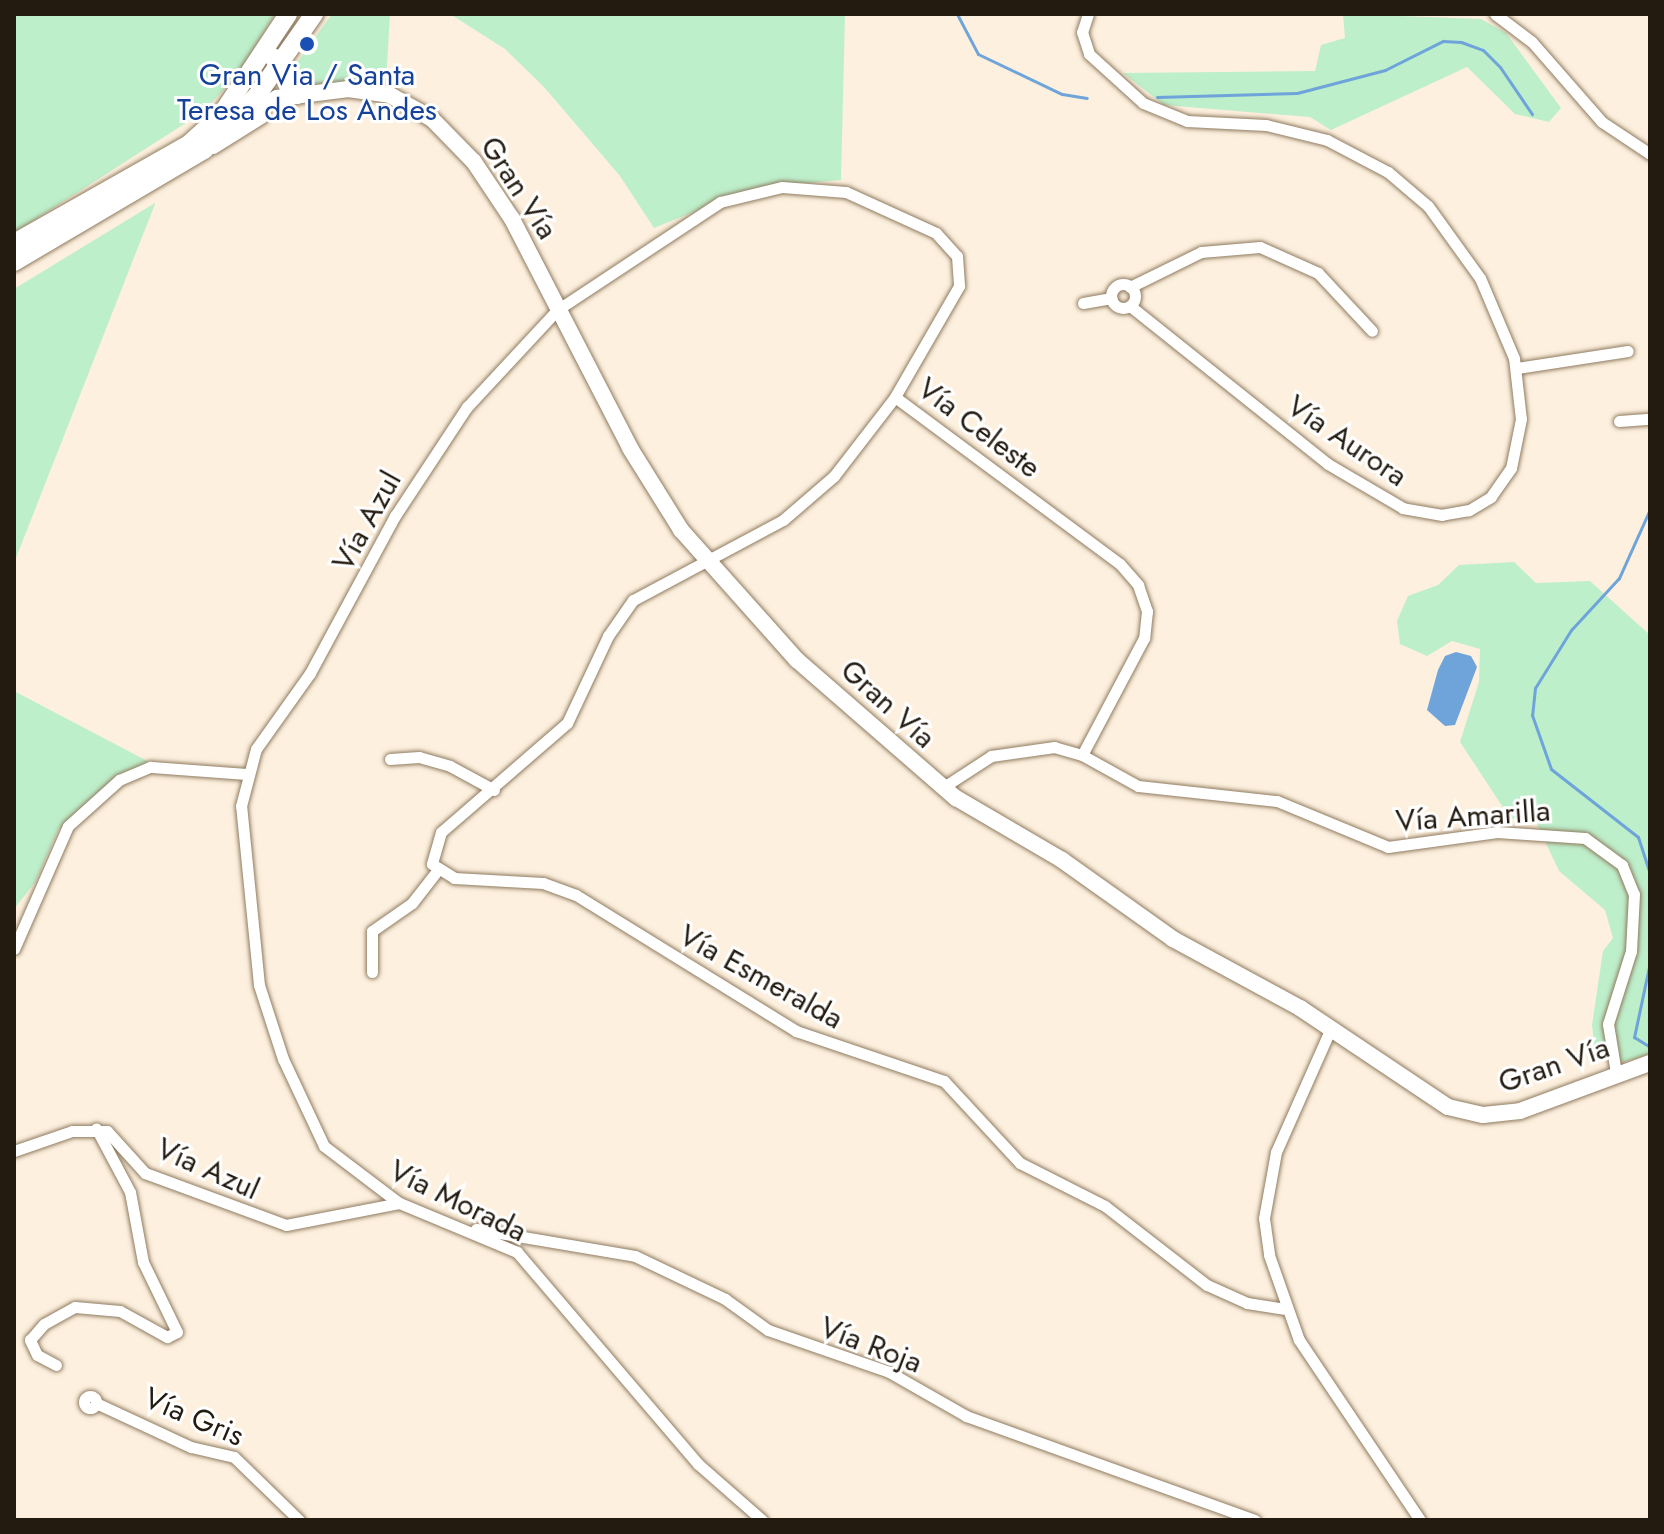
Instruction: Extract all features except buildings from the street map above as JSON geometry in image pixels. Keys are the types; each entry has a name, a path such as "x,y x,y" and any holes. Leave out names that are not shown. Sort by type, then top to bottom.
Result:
{"main road":[{"path":"14,243 197,147 288,14"},
{"path":"14,262 237,119 278,67 310,18"},
{"path":"272,40 278,67 292,97"},
{"name":"Gran Vía","path":"237,119 292,97 372,91 432,119 500,199 662,503 705,559 797,660 942,788 1062,860 1173,939 1331,1028 1429,1098 1471,1113 1520,1111 1650,1063"},
{"name":"Gran Vía","path":"197,147 292,97"}],"street":[{"name":"Vía Aurora","path":"1088,14 1082,32 1086,49 1143,103 1187,121 1266,125 1311,135 1358,154 1402,183 1471,262 1517,368 1521,429 1503,484 1469,510 1422,513 1379,496 1328,464 1130,306"},
{"path":"1495,14 1532,42 1602,122 1650,154"},
{"name":"Vía Celeste","path":"557,310 720,202 782,187 846,192 936,233 957,256 959,286 895,397 1120,564 1138,585 1147,611 1144,638 1082,755"},
{"path":"1112,298 1117,286 1130,287 1212,249 1260,247 1318,273 1372,331"},
{"path":"1112,298 1120,308 1130,306 1135,296 1130,287"},
{"path":"1083,303 1112,298"},
{"name":"Vía Azul","path":"248,774 256,749 327,645 436,449 557,310"},
{"path":"1517,368 1628,351"},
{"path":"372,972 372,931 412,903 437,871 431,851 441,832 494,790 567,723 621,614 649,588 809,501 895,397"},
{"path":"1619,421 1650,419"},
{"name":"Vía Amarilla","path":"942,788 971,765 1002,753 1054,747 1082,755 1138,786 1277,801 1388,847 1515,831 1570,834 1599,846 1622,865 1635,912 1631,951 1608,1024 1616,1073"},
{"path":"390,759 419,757 450,766 494,790"},
{"path":"14,949 68,826 119,780 150,767 248,774"},
{"name":"Vía Morada","path":"248,774 241,806 253,947 272,1029 324,1146 399,1203 469,1229 525,1259 698,1464 762,1520"},
{"name":"Vía Esmeralda","path":"437,871 454,878 543,883 576,895 796,1031 944,1081 1020,1163 1105,1206 1207,1285 1247,1303 1284,1309"},
{"path":"1331,1028 1276,1152 1267,1189 1266,1237 1284,1309 1420,1520"},
{"path":"14,1151 96,1128 126,1183 143,1262 177,1332 167,1337 120,1311 75,1307 44,1324 30,1340 37,1355 56,1365"},
{"name":"Vía Azul","path":"96,1128 116,1137 145,1173 270,1222 286,1225 399,1203"},
{"name":"Vía Roja","path":"469,1229 635,1256 725,1299 768,1330 889,1372 966,1416 1255,1520"},
{"name":"Vía Gris","path":"96,1403 191,1447 234,1457 299,1520"}],"green space":[{"path":"14,14 275,14 239,73 203,112 14,233"},
{"path":"332,14 390,14 386,82 300,94 288,75"},
{"path":"450,14 845,14 841,180 753,188 654,228 620,176 544,87 505,49"},
{"path":"1343,14 1481,19 1506,33 1561,108 1549,122 1515,114 1467,67 1331,130 1310,117 1164,105 1123,73 1315,71 1321,45 1345,38"},
{"path":"155,204 14,563 14,289"},
{"path":"1514,562 1536,583 1590,581 1650,635 1650,1054 1624,1062 1595,1051 1592,1025 1603,951 1613,938 1605,910 1559,871 1537,824 1510,818 1460,742 1479,682 1480,649 1452,641 1427,656 1400,644 1397,621 1408,596 1438,585 1459,565"},
{"path":"14,691 151,763 129,772 58,830 36,881 14,909"}],"water":[{"path":"1456,652 1471,656 1477,667 1455,725 1445,726 1427,710 1445,656"}],"waterway":[{"path":"957,14 978,54 1062,94 1087,98"},
{"path":"1157,97 1297,93 1385,70 1443,41 1461,42 1483,50 1500,67 1532,114"},
{"path":"1650,509 1619,578 1571,630 1535,688 1532,715 1551,769 1638,837 1650,873"},
{"path":"1650,962 1634,1037 1650,1047"}],"place":[{"name":"Gran Via / Santa Teresa de Los Andes","path":"307,44"}]}
